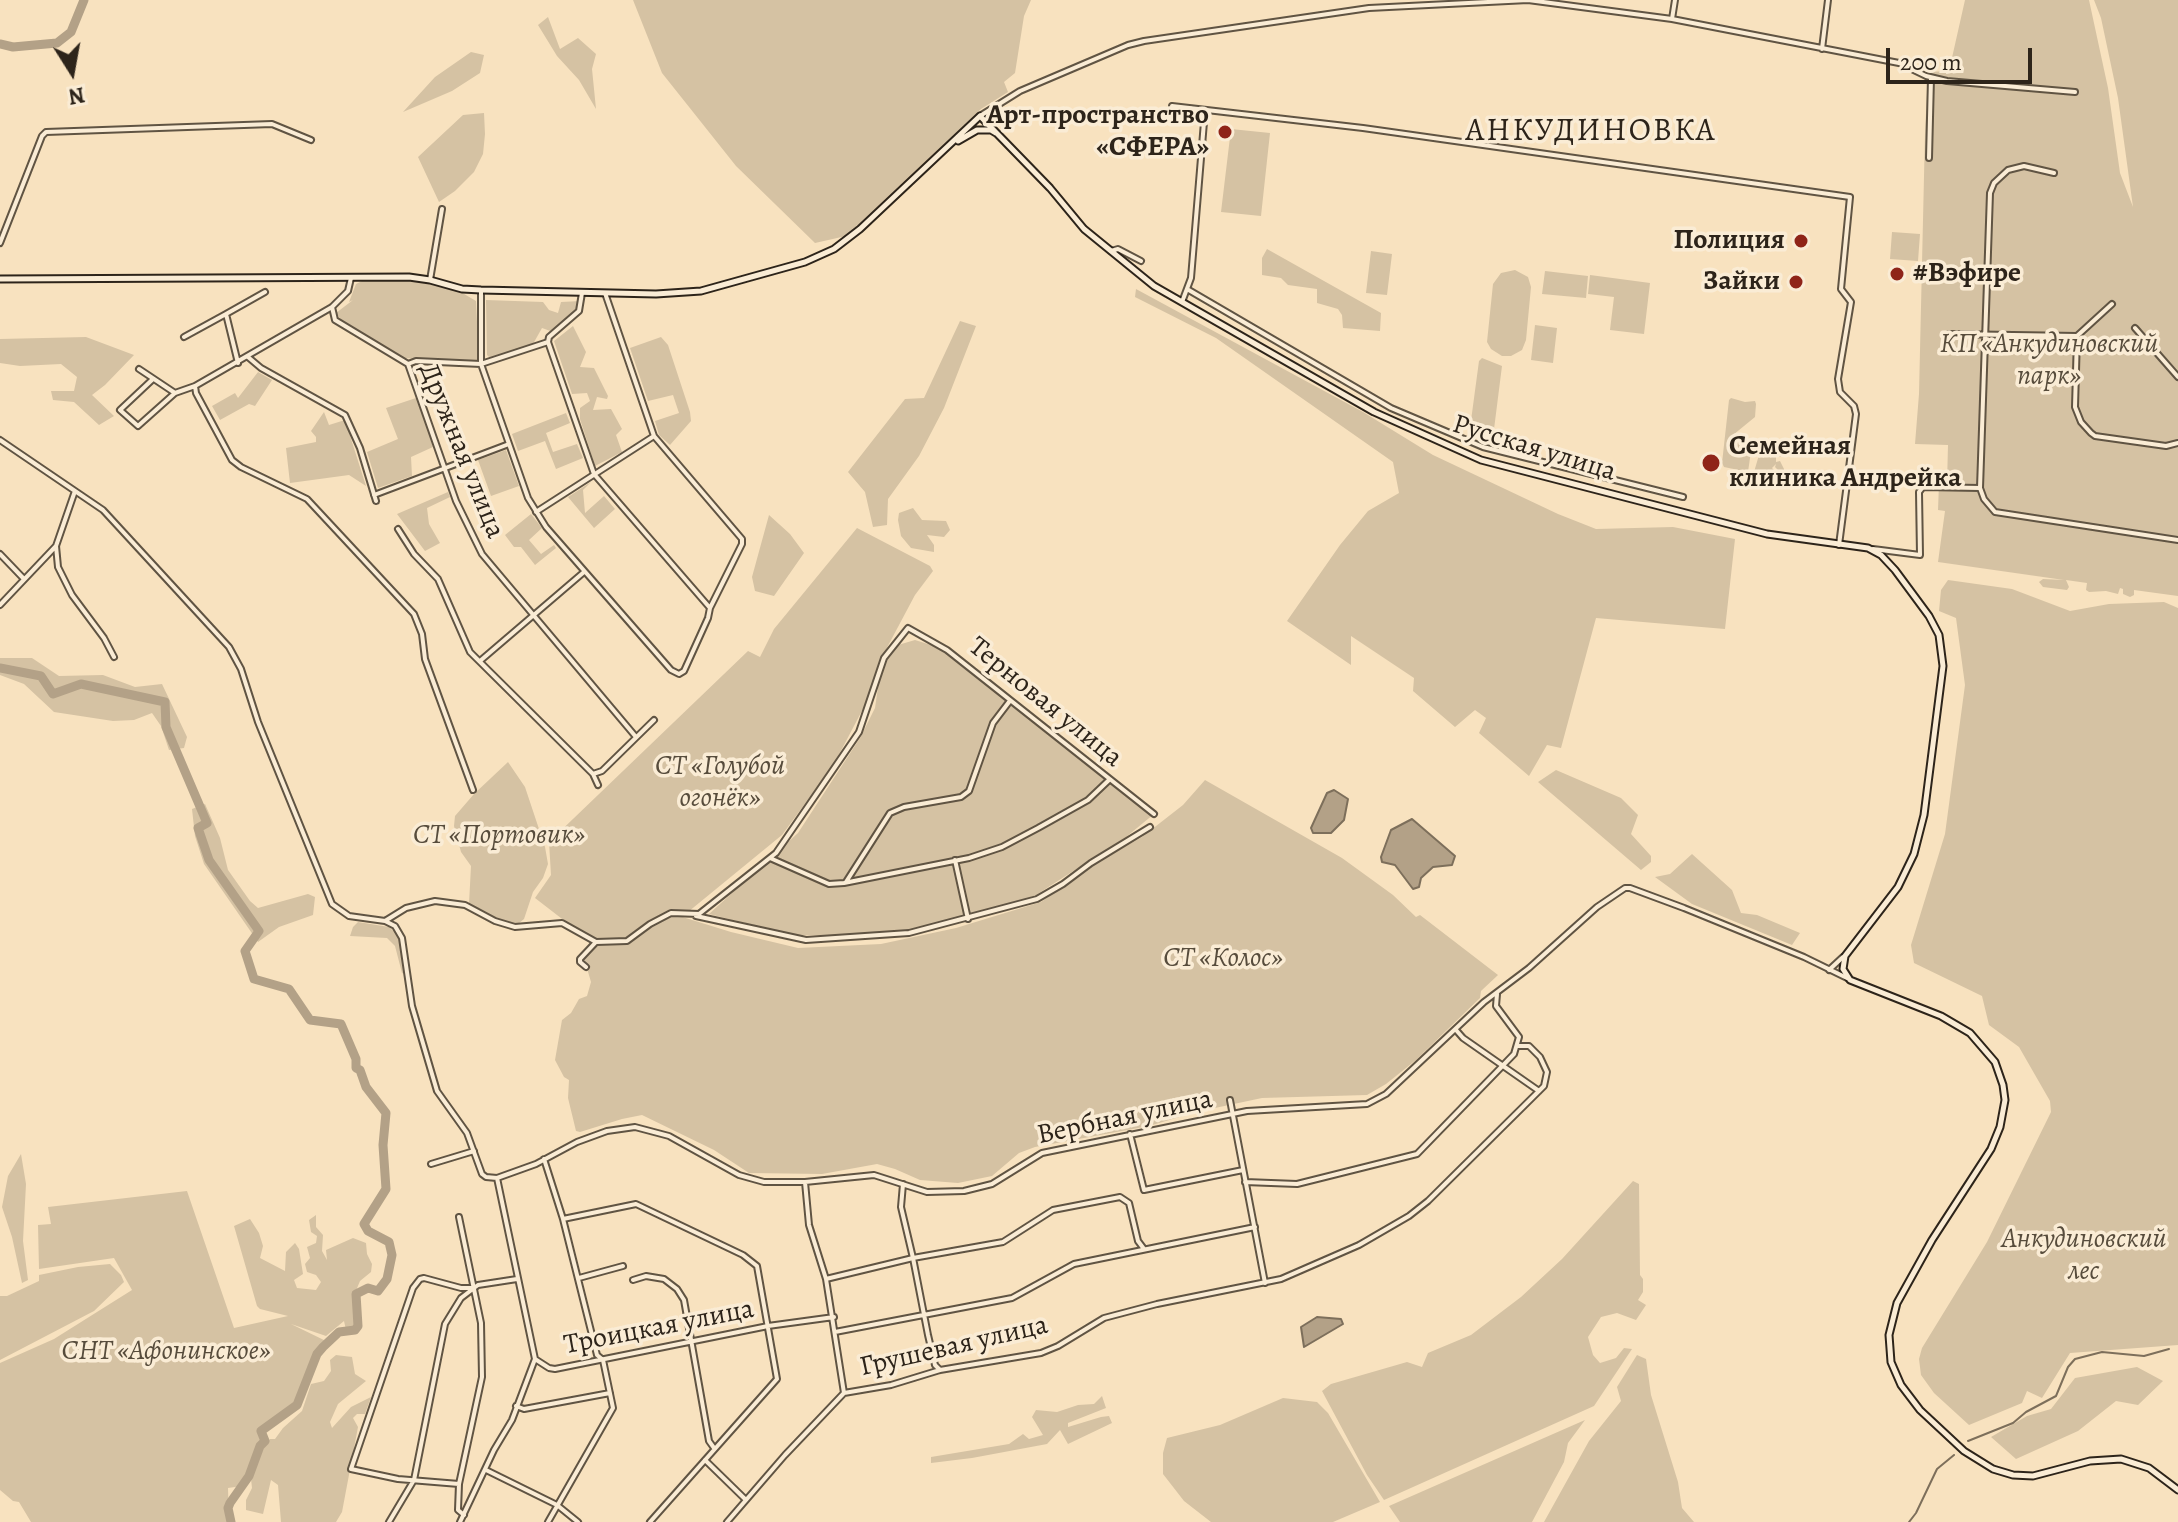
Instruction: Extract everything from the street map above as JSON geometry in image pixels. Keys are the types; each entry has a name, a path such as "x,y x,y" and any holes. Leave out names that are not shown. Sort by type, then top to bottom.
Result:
{"street":[{"path":"0,279 409,277 481,290 672,294 701,291 817,258 860,229 980,116 1020,91 1128,45 1333,12 1528,0 1672,19 1899,63 1931,78 2075,92"},
{"path":"1672,19 1675,0"},
{"path":"1822,49 1828,0"},
{"path":"1929,158 1931,78"},
{"path":"1172,106 1393,132 1850,197 1841,289 1851,302 1838,379 1840,392 1856,412 1839,545"},
{"path":"1181,303 1191,278 1205,110"},
{"name":"Русская улица","path":"980,116 1109,252 1181,303 1374,412 1481,460 1767,534 1868,548"},
{"path":"0,243 46,132 272,124 311,140"},
{"path":"946,148 977,130 991,130 1003,138"},
{"path":"2054,173 2024,166 2008,170 1994,183 1990,193 1980,488 1984,499 1995,512 2178,540"},
{"path":"430,280 442,209"},
{"path":"1109,252 1118,249 1141,261"},
{"path":"153,379 120,410 138,426 175,393 238,363 332,307 348,291 351,278"},
{"path":"1187,289 1391,408 1483,447 1683,497"},
{"path":"481,290 481,364 528,498 584,572 671,670 679,674 684,671 742,539 654,436 605,293"},
{"path":"184,337 265,292"},
{"path":"582,293 579,311 549,337 548,342 594,474 710,608"},
{"path":"1949,334 2077,336 2112,304"},
{"name":"Дружная улица","path":"332,307 335,320 408,364 444,469 469,531 482,554 636,737"},
{"path":"226,314 238,363"},
{"path":"2135,328 2178,377"},
{"path":"2077,336 2075,407 2081,422 2091,433 2166,446 2178,443"},
{"path":"408,364 416,361 481,364 548,342"},
{"path":"248,357 261,368 345,415 360,448 375,498 509,444"},
{"path":"139,369 175,393"},
{"path":"195,386 232,460 307,499 414,614 422,634 425,659 473,790"},
{"path":"536,512 654,436"},
{"path":"0,440 103,510 229,647 241,669 258,722 332,904 349,916 385,921 395,926 402,938 412,1006 437,1091 467,1133 482,1174 497,1178"},
{"path":"1868,548 1920,555 1920,490 1925,486 1980,488"},
{"path":"0,605 56,546 75,491"},
{"path":"398,529 409,548 438,579 470,652 593,774 598,785"},
{"path":"56,546 62,579 114,657"},
{"path":"1868,548 1881,555 1895,570 1929,616 1939,635 1943,666 1924,815 1914,854 1893,895 1845,956 1829,970 1941,1016 1970,1033 1995,1062 2004,1092 2003,1118 1991,1149 1920,1259 1892,1317 1889,1353 1897,1379 1935,1425 1964,1451 2003,1473 2033,1476 2090,1461 2121,1459 2149,1468 2178,1490"},
{"path":"0,554 24,579"},
{"path":"480,662 584,572"},
{"name":"Терновая улица","path":"770,858 786,842 859,732 881,666 905,630 947,650 1154,814"},
{"path":"844,883 890,813 904,807 961,797 969,791 993,723 1010,701"},
{"path":"593,774 602,771 654,720"},
{"path":"624,748 630,753"},
{"path":"693,915 704,910 770,858 829,884 991,851 1088,800 1109,780"},
{"path":"385,921 414,905 448,902 465,905 482,916 510,926 562,923 596,942 627,941 671,913 815,940 899,935 1027,903 1050,893 1098,858 1150,827"},
{"path":"955,860 968,919"},
{"name":"Вербная улица","path":"497,1178 607,1131 635,1127 669,1136 751,1179 776,1183 874,1175 927,1192 976,1190 992,1184 1042,1153 1247,1111 1356,1106 1376,1101 1484,1002 1597,907 1619,890 1630,888 1804,957 1829,970"},
{"path":"586,967 580,959 596,942"},
{"path":"1845,956 1843,969 1850,980"},
{"path":"1245,1182 1293,1185 1417,1154 1503,1066 1518,1046 1519,1037 1496,1006 1497,994"},
{"path":"1456,1030 1539,1091 1544,1086 1547,1072 1540,1057 1529,1046 1518,1046"},
{"name":"Грушевая улица","path":"727,1522 844,1393 891,1385 940,1370 1041,1353 1104,1318 1157,1304 1265,1283 1359,1245 1409,1216 1428,1201 1539,1091"},
{"path":"1230,1100 1265,1283"},
{"path":"1130,1134 1144,1190 1243,1170"},
{"path":"431,1164 475,1151"},
{"path":"544,1159 563,1219 597,1355 603,1360 613,1408 548,1522"},
{"name":"Троицкая улица","path":"497,1178 535,1359 555,1369 768,1326 834,1317"},
{"path":"805,1182 809,1225 834,1317 835,1351 844,1393"},
{"path":"903,1184 901,1207 934,1362 940,1370"},
{"path":"826,1279 913,1258 1003,1242 1053,1210 1072,1204 1124,1197 1129,1203 1138,1241 1144,1249"},
{"path":"563,1219 636,1204 743,1255 757,1266 777,1379 650,1522"},
{"path":"459,1217 481,1323 482,1377 459,1484 458,1510 464,1515"},
{"path":"835,1332 1012,1298 1074,1264 1255,1227"},
{"path":"578,1278 623,1266"},
{"path":"633,1280 646,1276 664,1279 677,1289 684,1300 709,1441 714,1448"},
{"path":"459,1484 351,1469 413,1288 424,1278 461,1288 517,1279"},
{"path":"389,1522 414,1480 445,1324 461,1298 474,1288"},
{"path":"460,1522 535,1359"},
{"path":"516,1406 524,1409 610,1393"},
{"path":"705,1459 746,1500"},
{"path":"486,1470 557,1505 578,1522"}],"green space":[{"path":"633,0 1031,0 1024,16 1015,73 1004,82 1008,92 981,109 846,236 815,243 736,166 662,73"},
{"name":"КП «Анкудиновский парк»","path":"1965,0 2089,0 2108,88 2120,173 2133,207 2118,98 2101,18 2094,0 2178,0 2178,596 2134,590 2134,595 2130,597 2123,594 2120,588 2118,594 2089,592 2086,590 2087,583 2066,580 2067,590 2043,587 2039,582 2043,579 2064,580 1938,562 1945,511 1938,510 1939,484 1947,484 1948,445 1915,444 1925,133 1928,72 1949,71"},
{"path":"548,17 560,49 578,38 596,54 592,69 596,109 579,80 557,56 538,25"},
{"path":"471,52 484,55 480,73 452,91 403,112 435,77"},
{"path":"484,113 483,154 474,172 439,202 418,157 463,115"},
{"path":"1231,129 1270,133 1261,216 1221,212"},
{"path":"1892,232 1920,234 1918,261 1890,259"},
{"path":"1267,249 1381,313 1380,331 1343,328 1338,309 1317,303 1317,289 1288,285 1281,278 1262,275 1262,258"},
{"path":"1371,251 1392,254 1387,295 1366,293"},
{"path":"1515,270 1528,277 1531,287 1526,340 1522,350 1511,356 1502,356 1487,342 1493,284 1501,273"},
{"path":"1545,271 1588,276 1586,298 1542,294"},
{"path":"1590,275 1650,283 1644,334 1610,330 1614,297 1588,294"},
{"path":"402,280 459,291 476,301 479,363 404,358 342,321 336,313 353,300 349,302 356,284 362,281"},
{"path":"1136,289 1363,412 1433,455 1558,514 1596,529 1673,527 1735,539 1725,629 1596,618 1561,748 1547,745 1529,776 1479,733 1486,718 1475,710 1455,727 1413,691 1414,678 1351,636 1351,665 1287,621 1368,511 1399,493 1393,462 1216,338 1135,297"},
{"path":"486,300 543,302 549,310 558,313 561,302 581,301 578,311 553,332 542,328 533,344 491,359 487,355"},
{"path":"960,321 976,326 944,408 919,456 888,499 887,525 873,527 865,492 848,472 905,399 924,398"},
{"path":"1535,325 1557,328 1553,363 1531,360"},
{"path":"573,326 586,352 580,367 594,368 608,396 607,399 597,397 593,410 611,409 622,429 616,435 622,452 595,466 580,419 580,408 590,401 587,393 572,394 554,341"},
{"path":"86,337 134,355 92,395 114,416 99,425 74,402 53,400 51,391 74,391 77,377 61,364 20,366 0,363 0,339"},
{"path":"661,337 668,345 691,421 670,445 659,435 655,421 679,413 673,395 648,401 630,348"},
{"path":"1482,358 1502,366 1493,437 1470,428 1479,361"},
{"path":"258,372 272,380 255,406 249,404 220,420 212,406 235,393 238,398"},
{"path":"419,397 433,447 411,457 412,476 378,488 367,452 398,439 386,408"},
{"path":"1731,398 1755,401 1756,404 1755,417 1733,435 1751,451 1748,472 1724,467 1722,463"},
{"path":"324,412 329,425 345,420 366,486 349,475 290,483 286,448 316,442 311,431"},
{"path":"566,413 570,423 546,433 553,452 577,444 583,458 556,469 545,441 518,451 512,434"},
{"path":"1768,444 1781,445 1784,450 1781,457 1776,456 1776,462 1780,461 1784,476 1775,467 1776,464 1772,468 1782,479 1762,476 1766,472 1762,470 1759,476 1754,472 1759,455 1763,458 1769,453 1763,452"},
{"path":"506,450 519,486 491,496 478,460"},
{"path":"591,482 583,490 585,513 604,496 615,509 594,528 568,497"},
{"path":"448,492 450,497 427,508 429,524 440,543 425,551 397,514"},
{"path":"913,508 922,520 946,521 950,530 944,537 927,535 934,545 934,552 911,548 901,536 899,513"},
{"path":"531,514 542,528 529,540 541,554 554,545 556,548 535,565 521,547 514,547 505,535"},
{"path":"769,515 790,534 804,553 774,596 755,591 752,577"},
{"name":"СТ «Голубой огонёк»","path":"857,528 930,566 933,571 915,595 882,657 865,705 834,764 782,835 688,912 672,909 624,941 597,940 579,932 535,898 551,875 549,842 748,651 760,657 774,629"},
{"name":"Анкудиновский лес","path":"1948,580 2012,589 2070,611 2109,604 2164,602 2178,608 2178,1345 2070,1353 2042,1398 2027,1391 2022,1403 1969,1425 1934,1393 1921,1375 1919,1359 1922,1348 1987,1242 2051,1112 2050,1101 2019,1047 1989,1025 1982,996 1914,963 1911,945 1945,834 1965,685 1956,618 1939,611 1941,590"},
{"path":"915,640 947,650 1154,814 1126,837 1036,895 941,924 890,935 792,935 709,914 798,833 860,738 875,708 880,674 890,653 898,645"},
{"path":"0,658 32,658 59,676 103,675 135,687 162,684 187,737 184,748 169,750 161,726 152,713 134,720 113,721 54,712 24,684 0,675"},
{"name":"СТ «Портовик»","path":"508,762 525,787 548,864 533,892 524,919 511,925 479,912 469,904 471,866 461,852 454,826 455,816"},
{"path":"1556,770 1621,798 1638,815 1631,834 1651,856 1651,862 1641,870 1538,782"},
{"name":"СТ «Колос»","path":"1205,780 1342,858 1393,895 1416,917 1420,915 1498,975 1481,991 1480,998 1416,1060 1367,1095 1262,1098 1196,1112 1149,1126 1035,1147 1019,1153 992,1176 958,1183 920,1180 877,1164 822,1174 749,1173 714,1150 642,1115 576,1131 568,1098 569,1080 555,1060 562,1020 571,1013 579,999 587,996 591,982 584,958 598,945 626,944 654,924 676,915 798,948 881,944 956,928 1041,902 1093,865 1142,837 1183,805"},
{"path":"205,804 220,838 228,870 250,901 258,908 308,894 315,897 313,915 279,927 258,942 204,864 195,836 192,809"},
{"path":"1692,854 1732,890 1741,913 1757,915 1800,933 1792,945 1692,904 1655,877 1670,874"},
{"path":"358,922 389,927 398,935 407,975 402,973 395,946 387,938 350,936"},
{"path":"21,1154 26,1184 23,1241 28,1280 22,1283 2,1207 8,1176"},
{"path":"1633,1181 1639,1184 1640,1275 1643,1279 1643,1292 1638,1300 1646,1305 1636,1320 1617,1313 1601,1317 1588,1337 1593,1355 1600,1363 1616,1358 1624,1348 1632,1349 1594,1406 1384,1500 1367,1475 1322,1391 1331,1384 1407,1362 1422,1367 1428,1353 1471,1335 1521,1297 1562,1259"},
{"name":"СНТ «Афонинское»","path":"187,1191 234,1328 288,1316 257,1306 234,1226 250,1219 263,1246 260,1258 285,1271 286,1252 295,1243 303,1274 294,1280 297,1288 316,1290 321,1282 316,1275 307,1272 305,1264 310,1258 307,1247 316,1243 317,1236 311,1232 309,1220 316,1215 316,1227 323,1235 322,1251 327,1260 326,1250 353,1238 366,1243 372,1264 371,1272 360,1281 355,1293 357,1325 355,1329 346,1330 344,1321 326,1336 291,1324 328,1342 316,1352 297,1405 262,1431 265,1441 255,1454 249,1476 242,1486 228,1488 229,1522 31,1522 19,1502 0,1490 0,1363 54,1339 132,1290 114,1258 39,1269 38,1225 51,1224 48,1207"},
{"path":"110,1264 124,1282 94,1311 0,1360 0,1296 7,1296 39,1281 39,1275"},
{"path":"336,1355 352,1357 355,1374 366,1381 338,1404 330,1422 332,1428 351,1407 371,1397 365,1414 357,1414 353,1418 358,1427 342,1512 336,1522 281,1522 278,1485 271,1480 263,1514 246,1510 257,1456 270,1439 275,1439 302,1411 311,1384 324,1381 331,1371 330,1360"},
{"path":"1637,1355 1646,1359 1651,1395 1678,1482 1682,1508 1694,1522 1544,1522 1589,1441 1621,1401 1617,1387"},
{"path":"2137,1367 2163,1381 2138,1405 2116,1401 2078,1431 2016,1459 1991,1437 2027,1416 2051,1409 2075,1378"},
{"path":"1102,1396 1106,1408 1068,1423 1068,1427 1109,1416 1112,1423 1068,1444 1060,1430 1047,1444 931,1463 931,1457 1009,1444 1023,1434 1029,1439 1043,1435 1032,1417 1036,1410 1057,1412 1078,1405 1094,1404"},
{"path":"1283,1398 1317,1402 1328,1413 1380,1502 1333,1522 1211,1522 1184,1501 1163,1474 1167,1438 1220,1425"},
{"path":"1585,1420 1568,1443 1564,1462 1532,1522 1400,1522 1389,1506"}],"shaded area":[{"path":"1334,790 1348,799 1344,820 1331,833 1313,833 1311,828 1327,793"},
{"path":"1412,819 1455,856 1452,865 1433,867 1421,878 1419,887 1413,889 1395,865 1382,862 1381,857 1391,830"},
{"path":"1317,1317 1341,1319 1343,1324 1304,1347 1301,1327"}],"waterway":[{"path":"0,44 13,47 57,43 71,32 84,0"},
{"path":"0,668 41,676 53,694 81,684 165,702 166,727 207,823 198,828 209,860 259,931 245,951 254,979 289,989 310,1020 341,1024 356,1059 356,1068 386,1113 383,1145 386,1189 364,1224 368,1231 389,1242 392,1255 387,1279 378,1291 368,1288 356,1294 358,1326 355,1330 339,1332 323,1347 317,1354 297,1405 261,1431 265,1441 260,1446 249,1476 228,1508 231,1522"},
{"path":"1968,1441 2013,1423 2026,1412 2056,1396 2068,1367 2075,1359 2102,1352 2144,1356 2169,1349"},
{"path":"1909,1522 1937,1469 1954,1455"}],"place":[{"name":"Арт-пространство «СФЕРА»","path":"1225,132"},
{"name":"Полиция","path":"1801,241"},
{"name":"#Вэфире","path":"1897,274"},
{"name":"Зайки","path":"1796,282"},
{"name":"Семейная клиника Андрейка","path":"1711,463"}],"district":[{"name":"АНКУДИНОВКА","path":"1591,132"}]}
